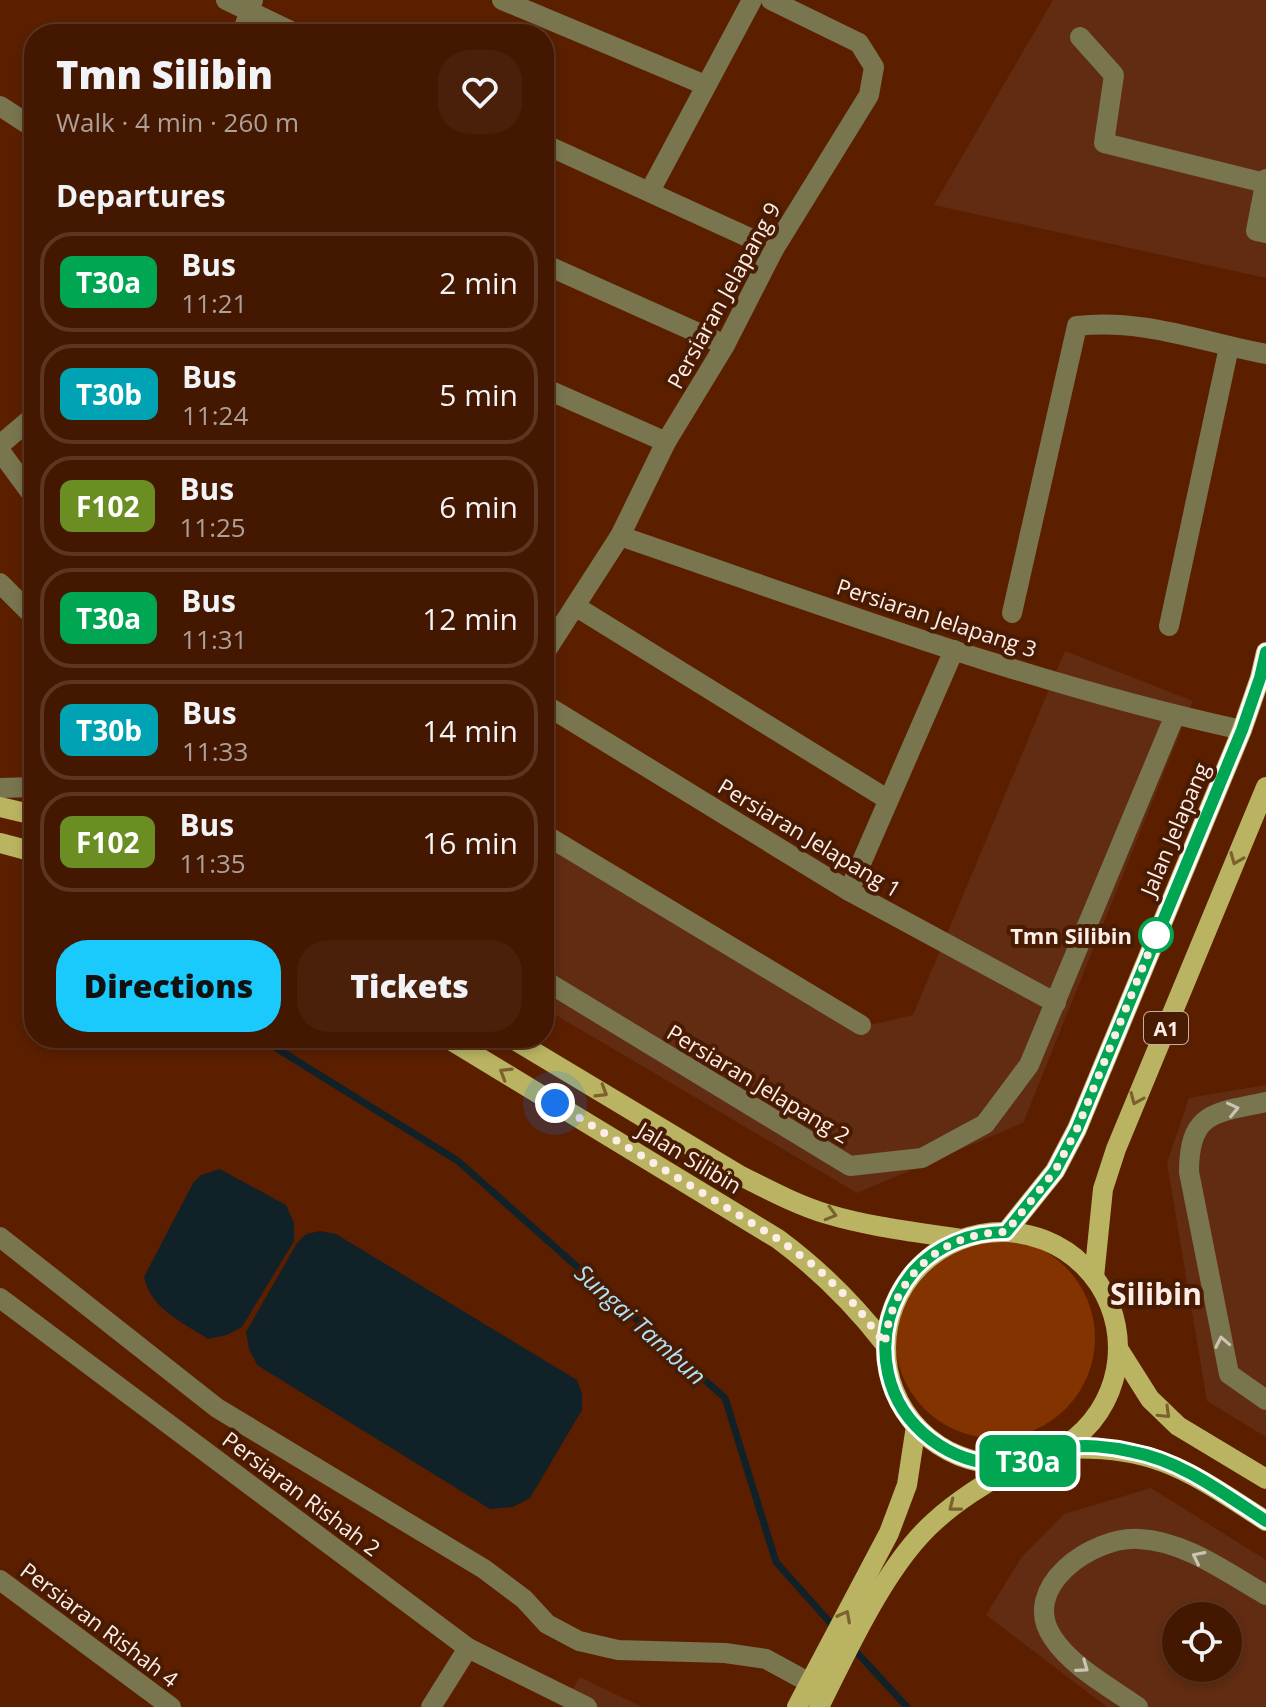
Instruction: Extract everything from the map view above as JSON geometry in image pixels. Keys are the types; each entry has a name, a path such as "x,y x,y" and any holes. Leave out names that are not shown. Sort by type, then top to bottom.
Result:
{"main road":[{"name":"Jalan Jelapang","path":"1006,1232 1055,1171 1077,1129 1242,730 1266,652"},
{"name":"A1","path":"1094,1277 1103,1189 1116,1149 1266,787"},
{"path":"0,807 24,813"},
{"path":"0,843 24,849"},
{"name":"Jalan Silibin","path":"463,1048 778,1239 816,1267 856,1306 885,1344"},
{"name":"Jalan Silibin","path":"528,1048 741,1176 777,1194 851,1220 961,1239"},
{"path":"988,1232 1006,1232 1031,1235 1055,1244 1076,1258 1094,1277 1113,1312 1119,1350 1114,1380 1102,1407 1084,1430 1060,1449 1036,1459 1019,1463 983,1462 955,1454 938,1445 916,1426 904,1412 892,1388 885,1344 889,1317 904,1284 929,1257 961,1239 988,1232"},
{"path":"1119,1350 1150,1399 1178,1426 1266,1479"},
{"path":"797,1707 820,1676 882,1567 889,1533 907,1485 916,1426"},
{"path":"1060,1449 1093,1447 1133,1452 1167,1462 1266,1521"},
{"path":"882,1567 961,1500 1019,1463"},
{"path":"819,1707 820,1676"}],"street":[{"path":"226,0 251,6 281,24"},
{"path":"502,0 705,85"},
{"path":"650,191 752,0"},
{"name":"Persiaran Jelapang 9","path":"554,639 620,536 666,442 725,345 774,249 869,95 874,67 859,43 771,0"},
{"path":"1080,37 1114,75 1104,143 1266,181 1256,231 1266,233"},
{"path":"0,106 24,122"},
{"path":"554,148 774,249"},
{"path":"554,268 725,345"},
{"path":"1012,613 1077,326 1104,322 1151,326 1266,354"},
{"path":"1169,626 1229,347"},
{"path":"554,392 666,442"},
{"path":"0,445 24,425"},
{"path":"0,451 24,483"},
{"name":"Persiaran Jelapang 3","path":"620,536 954,650 1175,715 1242,730"},
{"path":"0,583 24,607"},
{"path":"575,606 887,799"},
{"path":"849,891 954,650"},
{"name":"Persiaran Jelapang 1","path":"554,710 849,891 1056,1003"},
{"name":"Persiaran Jelapang 2","path":"554,986 850,1166 922,1158 985,1124 1029,1065 1175,715"},
{"path":"0,788 24,787"},
{"path":"554,840 861,1025"},
{"path":"1266,1102 1221,1112 1203,1121 1194,1133 1189,1153 1189,1172 1229,1374 1266,1400"},
{"path":"0,1237 217,1408 484,1569 524,1599 547,1624 579,1641 618,1650 725,1653 766,1659 820,1676"},
{"name":"Persiaran Rishah 2","path":"0,1298 468,1648 587,1707"},
{"path":"1138,1707 1069,1657 1051,1636 1045,1613 1049,1587 1069,1563 1101,1545 1137,1538 1170,1544 1266,1595"},
{"name":"Persiaran Rishah 4","path":"0,1580 171,1707"},
{"path":"431,1707 468,1648"}],"shaded area":[{"path":"1053,0 1266,0 1266,278 934,205"},
{"path":"1065,651 1193,701 1023,1123 857,1193 554,1014 554,838 862,1027 913,1015"},
{"path":"1266,1085 1266,1437 1207,1401 1167,1163 1189,1098"},
{"path":"995,1238 1033,1246 1065,1268 1087,1300 1095,1338 1087,1376 1065,1408 1033,1430 995,1438 957,1430 925,1408 903,1376 895,1338 903,1300 925,1268 957,1246"},
{"path":"1151,1488 1266,1560 1266,1707 1107,1707 986,1615 1021,1558 1064,1514"},
{"path":"580,1677 642,1707 562,1707"}],"water":[{"path":"220,1169 286,1205 294,1223 294,1241 242,1327 227,1335 208,1339 160,1306 144,1277 193,1183 201,1175"},
{"path":"320,1231 336,1234 577,1380 582,1394 582,1410 530,1498 513,1507 490,1509 257,1365 249,1349 246,1332 297,1243 306,1234"}],"waterway":[{"name":"Sungai Tambun","path":"276,1048 458,1161 725,1398 776,1562 835,1628"},
{"name":"Sungai Tambun","path":"851,1646 907,1707"}],"bus line":[{"name":"T30a","path":"1266,652 1242,730 1077,1129 1055,1171 1006,1232 978,1234 952,1242 916,1270 899,1292 892,1308 885,1353 889,1380 904,1412 930,1439 955,1454 993,1464 1010,1464 1036,1459 1060,1449 1093,1447 1133,1452 1167,1462 1200,1479 1266,1521"}],"place":[{"name":"Tmn Silibin","path":"1156,935"}],"district":[{"name":"Silibin","path":"1156,1293"}],"route":[{"path":"555,1103 778,1239 816,1267 856,1306 885,1344 895,1300 922,1263 952,1242 988,1232 1006,1232 1055,1171 1077,1129 1157,932 1156,935"}]}
